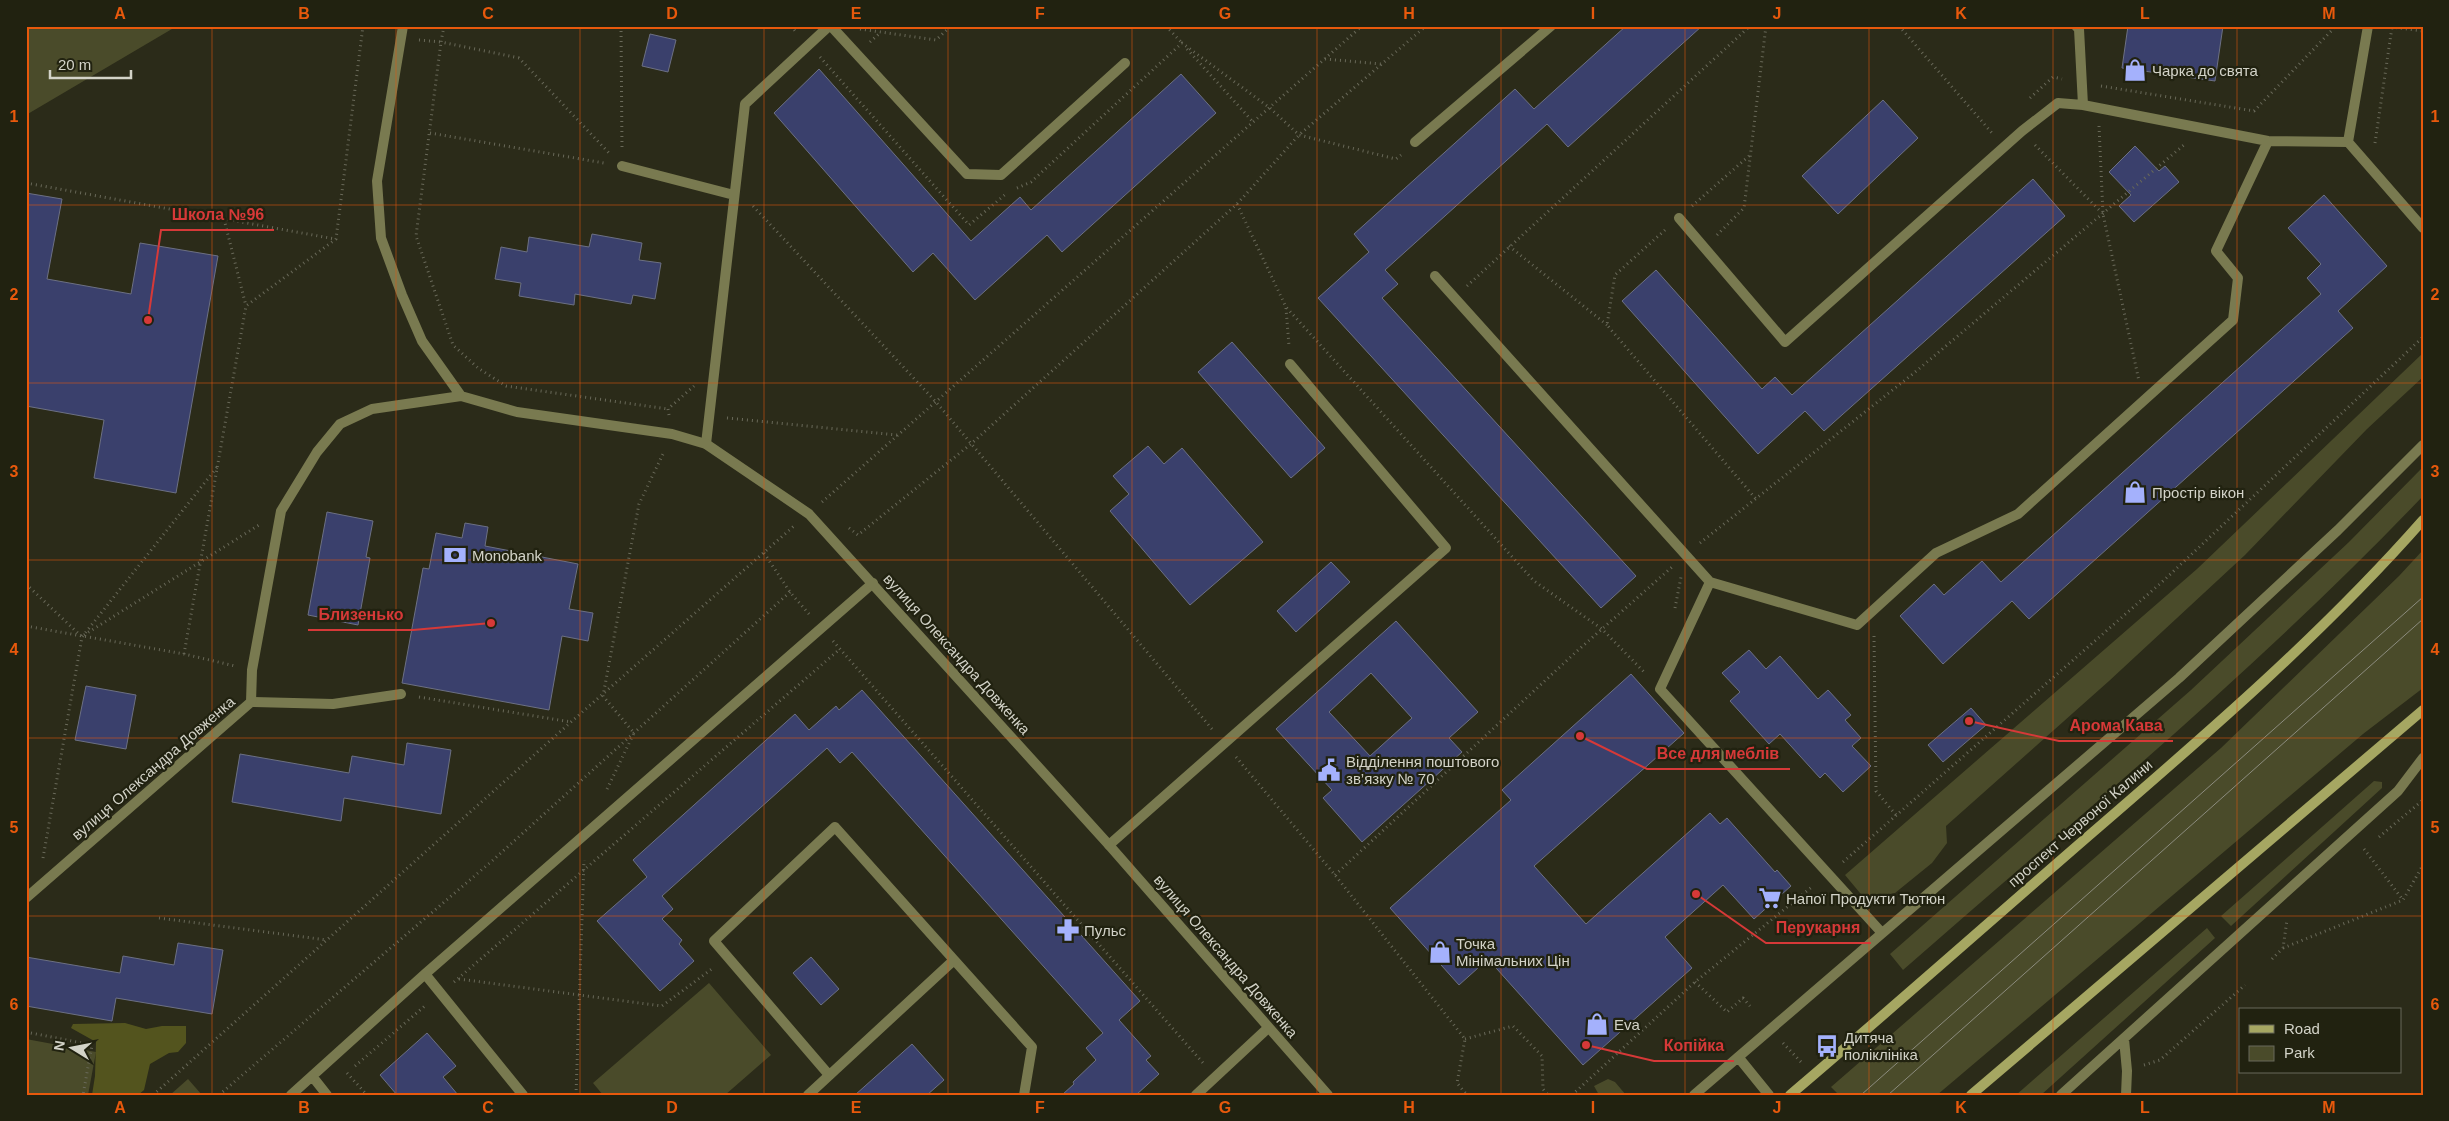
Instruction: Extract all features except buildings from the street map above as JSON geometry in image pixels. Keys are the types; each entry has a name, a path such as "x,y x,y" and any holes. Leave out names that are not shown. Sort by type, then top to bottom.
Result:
{"main road":[{"name":"проспект Червоної Калини","path":"1790,1095 2157,777 2267,678 2381,568 2423,520"},
{"path":"1971,1095 2423,710"}],"street":[{"path":"403,26 377,180 380,238 402,296 422,341 461,396"},
{"path":"706,444 746,104 830,26 967,174 1001,175 1125,63"},
{"path":"1415,142 1551,26"},
{"path":"2348,142 2368,26"},
{"path":"2079,27 2083,105"},
{"path":"1679,218 1785,342 2022,131 2058,103 2083,105 2268,141 2348,142 2423,228"},
{"path":"1435,276 1710,582 1858,625 1936,554 2018,514 2233,320 2238,278 2216,251 2268,141"},
{"path":"622,166 734,195"},
{"path":"1109,845 1446,548 1290,364"},
{"name":"вулиця Олександра Довженка","path":"26,898 251,702 252,670 281,511 317,452 340,424 372,409 461,396 518,412 672,434 706,444 809,514 1109,845 1328,1095"},
{"path":"1694,1095 2179,678 2338,530 2423,444"},
{"path":"1710,582 1660,688 1882,934"},
{"path":"291,1095 425,974 873,583"},
{"path":"251,702 333,704 402,694"},
{"path":"2061,1095 2398,791 2423,758"},
{"path":"2404,783 2423,771"},
{"path":"829,1076 714,941 836,827 1032,1047 1024,1095"},
{"path":"808,1095 954,960"},
{"path":"425,974 523,1095"},
{"path":"1196,1095 1268,1028"},
{"path":"2124,1039 2127,1071 2126,1095"},
{"path":"1739,1058 1769,1095"},
{"path":"312,1076 326,1094"}],"path":[{"path":"246,306 336,239 363,26"},
{"path":"444,26 416,236 453,345 478,368 506,386 668,409"},
{"path":"621,26 622,166"},
{"path":"855,29 936,40 951,26"},
{"path":"1166,26 1254,123"},
{"path":"820,504 1362,26"},
{"path":"843,523 858,535 971,444 1237,204 1299,135 1426,26"},
{"path":"1455,298 1509,246 1750,26"},
{"path":"1704,248 1744,208 1766,26"},
{"path":"1899,26 1992,133 1999,127"},
{"path":"2096,85 2254,111 2336,26"},
{"path":"2385,26 2423,31"},
{"path":"2381,149 2375,143 2392,27"},
{"path":"441,42 519,58 622,166"},
{"path":"812,62 819,56 969,225 1011,190 1031,182 1182,43"},
{"path":"1182,43 1270,108 1299,135 1396,159 1415,142"},
{"path":"1324,59 1382,64"},
{"path":"2026,102 2053,77 2070,80"},
{"path":"2099,108 2103,214 2143,402"},
{"path":"1335,875 1602,629 1686,555 1914,372 2203,129"},
{"path":"2022,131 2103,214"},
{"path":"430,133 622,166"},
{"path":"1607,324 1615,275 1750,155"},
{"path":"26,182 336,239"},
{"path":"1237,204 1286,307 1534,581 1602,629 1660,688"},
{"path":"752,205 936,402 1335,875 1465,1039 1457,1083 1467,1095"},
{"path":"184,654 246,306 224,219"},
{"path":"1509,246 1607,324 1756,499"},
{"path":"1286,307 1290,364"},
{"path":"1843,862 2162,582 2423,337"},
{"path":"668,409 694,385 709,416 898,435"},
{"path":"603,696 639,504 672,434 668,409"},
{"path":"38,888 82,637 218,465"},
{"path":"82,637 281,511"},
{"path":"153,1095 571,722 603,696 796,525"},
{"path":"764,553 790,592 1215,1076"},
{"path":"26,584 82,637"},
{"path":"219,1095 492,861 790,592"},
{"path":"1874,610 1876,791 1896,815"},
{"path":"26,626 184,654 252,670"},
{"path":"326,1094 347,1072 840,648"},
{"path":"402,694 571,722"},
{"path":"603,696 634,733"},
{"path":"605,793 634,733"},
{"path":"2357,856 2423,800"},
{"path":"576,1095 585,835"},
{"path":"2364,849 2403,900"},
{"path":"2272,959 2283,948 2403,900 2423,866"},
{"path":"1572,1095 1695,982 1816,884"},
{"path":"2283,948 2285,921 2292,914"},
{"path":"159,918 328,940"},
{"path":"458,978 662,1006 728,957"},
{"path":"1695,982 1727,1012 1743,998 1750,1006"},
{"path":"2141,1066 2160,1060 2245,984"},
{"path":"1465,1039 1514,1026 1542,1056 1544,1089 1548,1095"},
{"path":"26,1032 92,1045 83,1095"},
{"path":"1778,1037 1805,1067"},
{"path":"347,1072 367,1095"}],"green space":[{"path":"26,26 177,26 26,115"},
{"path":"2423,353 2423,377 2367,429 2245,555 2109,681 1946,826 1947,843 1932,863 1895,893 1865,899 1845,875 2197,569"},
{"path":"2423,467 2423,496 2298,620 2168,739 1903,970 1890,954 2191,690 2349,542"},
{"path":"2423,550 2423,688 2363,734 1937,1095 1839,1095 1831,1087 2221,748 2399,576"},
{"path":"2374,781 2382,782 2382,788 2231,926 2221,916"},
{"path":"2207,928 2215,938 2041,1095 2016,1095"},
{"path":"709,983 771,1055 725,1095 603,1095 593,1083"},
{"path":"26,1039 96,1052 88,1095 26,1095"},
{"path":"188,1079 202,1095 170,1095"},
{"path":"1608,1079 1615,1082 1626,1095 1599,1095 1594,1086"}],"shaded area":[{"path":"125,1023 146,1029 162,1026 186,1026 186,1043 178,1052 169,1053 150,1064 144,1090 138,1095 92,1095 95,1076 96,1042 71,1028 73,1024"}],"tram line":[{"path":"1861,1095 2423,597"},
{"path":"1888,1095 2423,619"}],"place":[{"name":"Чарка до свята","path":"2135,70"},
{"name":"Школа №96","path":"148,320"},
{"name":"Простір вікон","path":"2135,492"},
{"name":"Monobank","path":"455,555"},
{"name":"Близенько","path":"491,623"},
{"name":"Арома Кава","path":"1969,721"},
{"name":"Все для меблів","path":"1580,736"},
{"name":"Відділення поштового зв’язку № 70","path":"1329,770"},
{"name":"Перукарня","path":"1696,894"},
{"name":"Напої Продукти Тютюн","path":"1770,898"},
{"name":"Пульс","path":"1068,930"},
{"name":"Точка Мінімальних Цін","path":"1440,952"},
{"name":"Eva","path":"1597,1024"},
{"name":"Копійка","path":"1586,1045"},
{"name":"Дитяча поліклініка","path":"1827,1046"}]}
